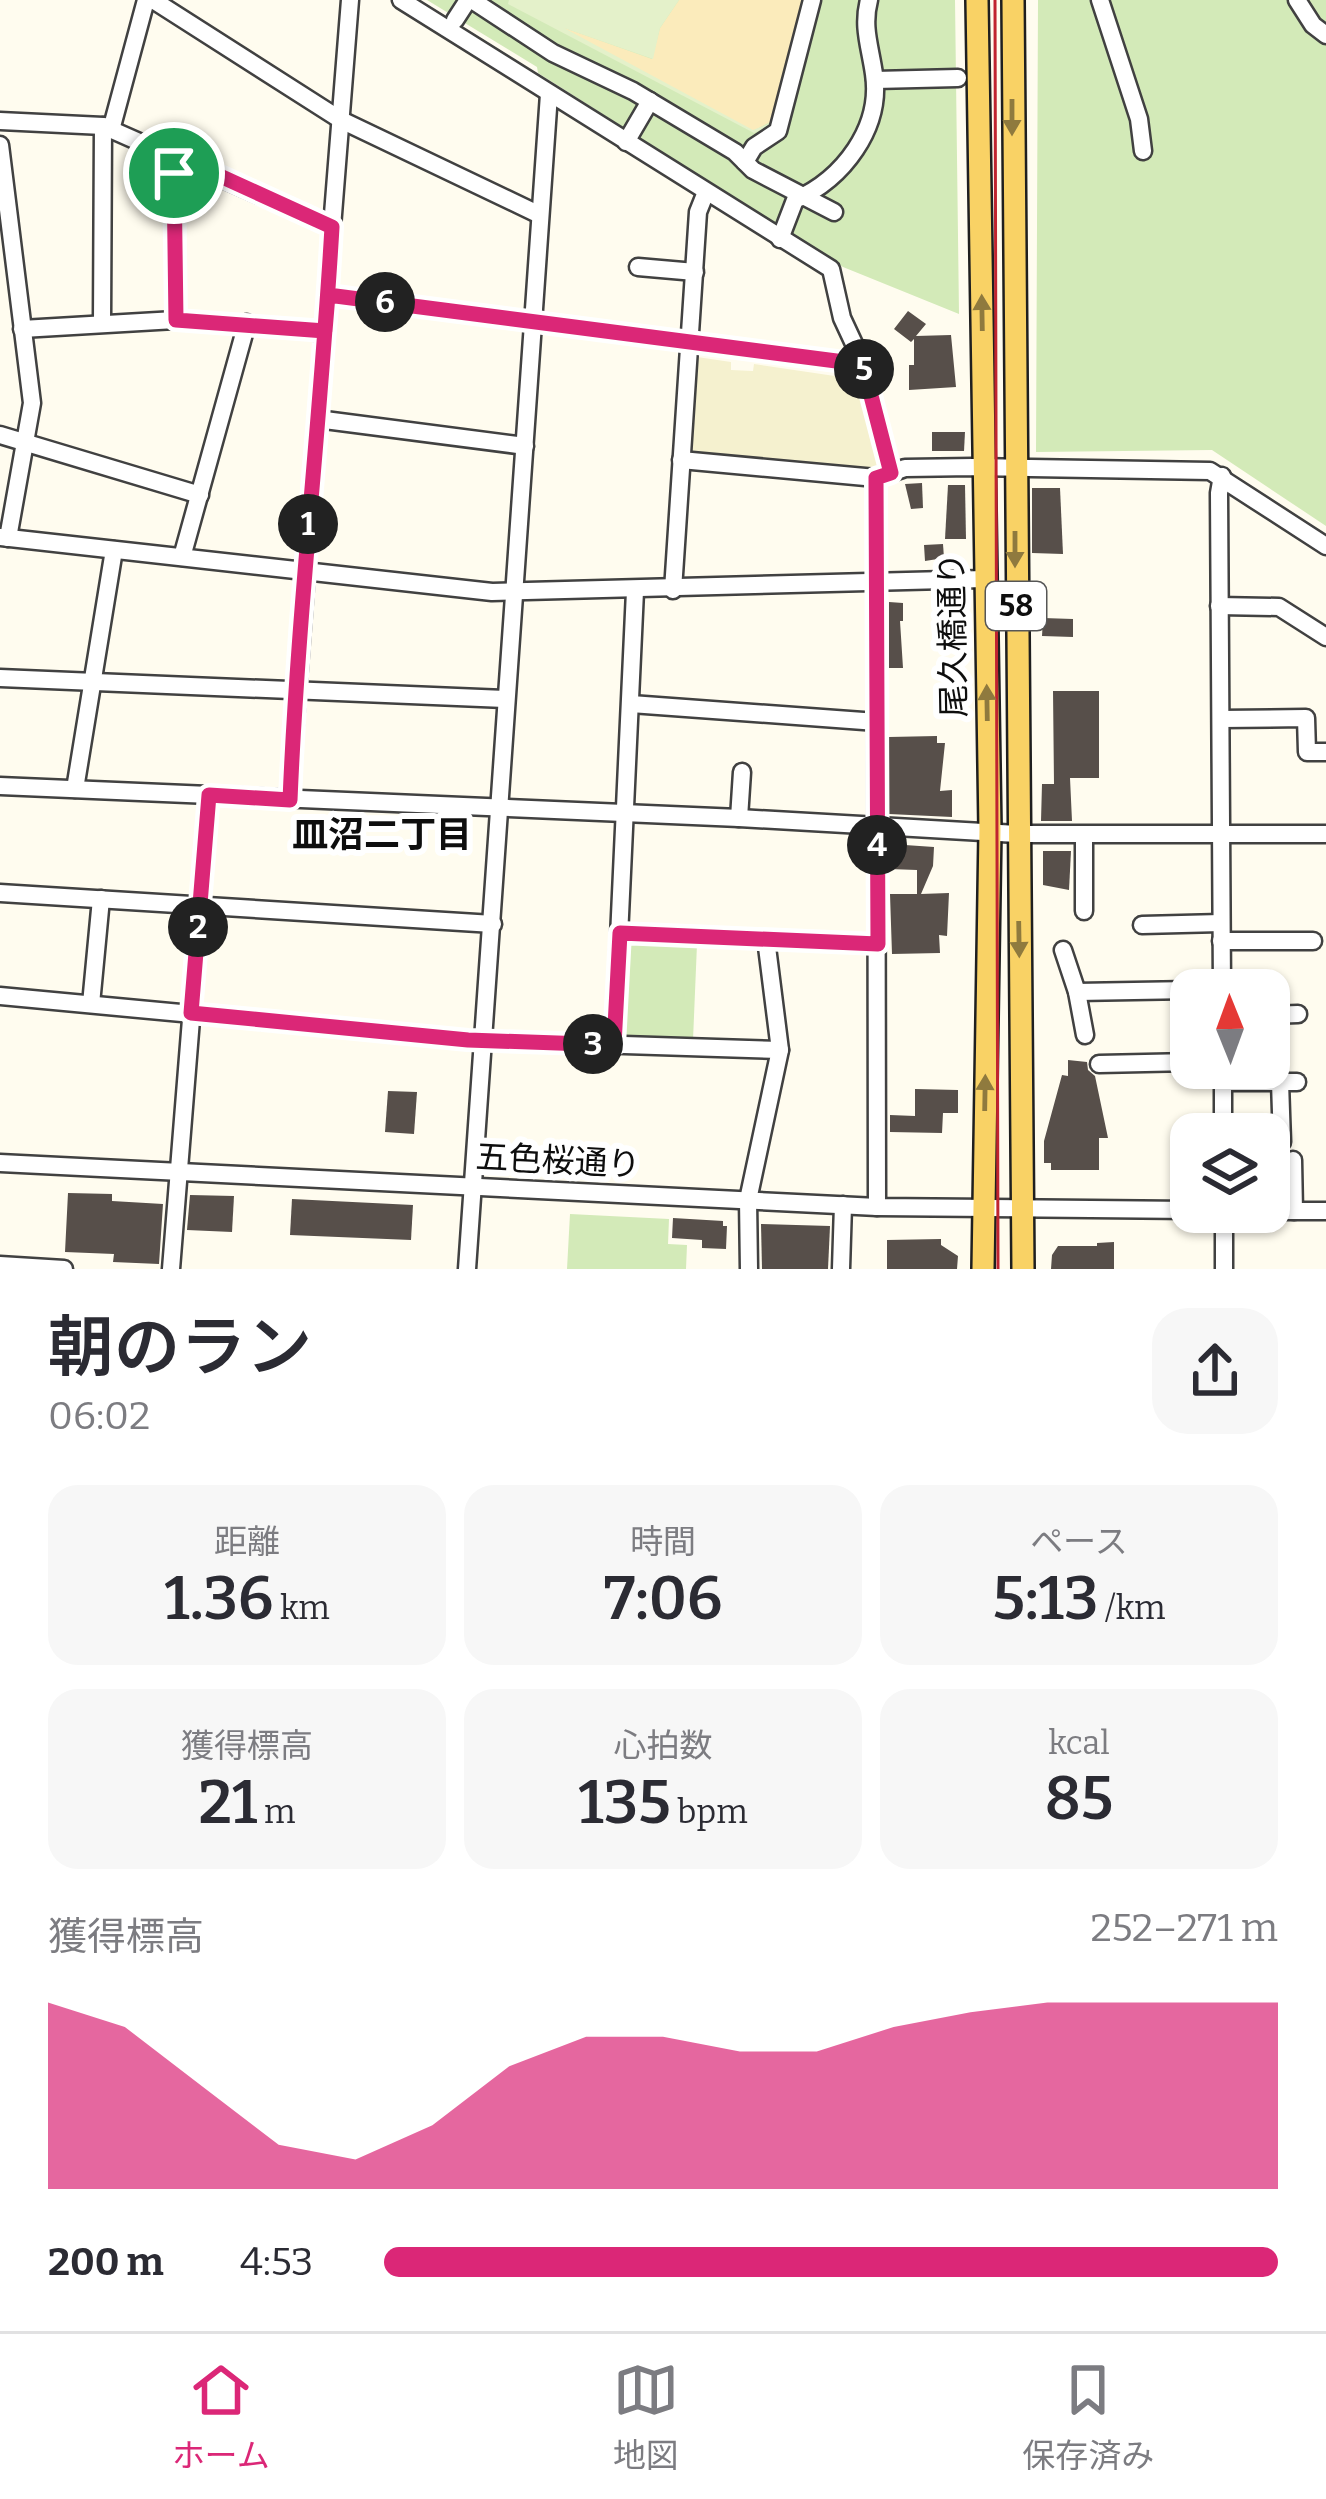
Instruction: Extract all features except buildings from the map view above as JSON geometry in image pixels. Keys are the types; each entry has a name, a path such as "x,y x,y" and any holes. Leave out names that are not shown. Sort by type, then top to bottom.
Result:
{"main road":[{"name":"尾久橋通り","path":"977,0 990,830 983,1269"},
{"name":"尾久橋通り","path":"1013,0 1023,1269"}],"street":[{"path":"102,323 107,128 149,0 341,120 539,215"},
{"path":"290,800 350,0"},
{"path":"401,0 831,269 842,318 862,361 884,476 876,583 877,1207"},
{"path":"455,20 470,0 553,53 650,101 834,212"},
{"path":"745,162 754,147 778,131 812,0"},
{"path":"780,238 795,200 816,191 854,152 869,128 875,80 864,26 869,0"},
{"path":"1100,0 1139,119 1143,151"},
{"path":"1297,0 1313,25 1326,34"},
{"path":"875,80 958,78"},
{"path":"467,1269 549,94"},
{"path":"626,142 650,101"},
{"path":"0,121 107,128 332,227"},
{"path":"0,146 5,243 32,404 4,537 492,592 984,580"},
{"path":"174,155 176,320"},
{"path":"673,590 698,212 706,192"},
{"path":"638,267 694,272"},
{"path":"328,295 862,361"},
{"path":"22,329 176,320 325,331"},
{"path":"182,557 248,323"},
{"path":"317,419 525,446"},
{"path":"0,435 200,495"},
{"path":"681,460 884,476 905,468 1210,471 1326,546"},
{"path":"1222,476 1222,969"},
{"path":"75,789 114,550"},
{"path":"614,1045 635,591"},
{"path":"1219,605 1279,607 1326,637"},
{"path":"0,678 505,699"},
{"path":"631,704 877,722"},
{"path":"1221,719 1306,718 1307,752 1326,752"},
{"path":"739,818 742,772"},
{"path":"0,786 1017,834 1326,834"},
{"path":"171,1269 209,795"},
{"path":"1084,835 1084,910"},
{"path":"0,893 493,924"},
{"path":"91,1004 101,899"},
{"path":"1142,925 1313,940"},
{"path":"620,933 878,944"},
{"path":"749,1269 748,1200 780,1050 766,939"},
{"path":"1064,950 1085,1035"},
{"path":"1077,992 1170,990"},
{"path":"0,996 485,1040 780,1050"},
{"path":"1290,1014 1298,1014"},
{"path":"1099,1064 1170,1062"},
{"path":"1293,1160 1294,1211"},
{"name":"五色桜通り","path":"0,1163 877,1207 1170,1210"},
{"path":"842,1269 843,1205"},
{"path":"1290,1211 1326,1211"},
{"path":"1224,1233 1224,1269"},
{"path":"0,1265 64,1269"}],"shaded area":[{"path":"697,357 731,362 731,370 753,371 754,364 855,379 882,466 872,475 686,454"}],"green space":[{"path":"427,0 955,0 959,314 843,267"},
{"path":"509,0 679,0 660,28 653,59 564,28 753,130 787,117 754,133 508,4"},
{"path":"1038,0 1326,0 1326,526 1212,450 1036,452"},
{"path":"630,943 697,944 693,1040 626,1037 621,1032 625,948"},
{"path":"570,1214 669,1219 668,1244 687,1245 686,1269 567,1269"}],"sand":[{"path":"679,0 813,0 784,115 753,131 559,26 652,59 660,28"}],"tram line":[{"path":"995,0 998,1269"}],"district":[{"name":"皿沼二丁目","path":"382,835"}],"route":[{"path":"174,173 174,155 332,227 328,295 296,690 290,800 209,795 191,1013 468,1040 614,1045 620,933 878,944 876,478 891,473 862,361 328,295 325,331 176,320 174,173"}]}
